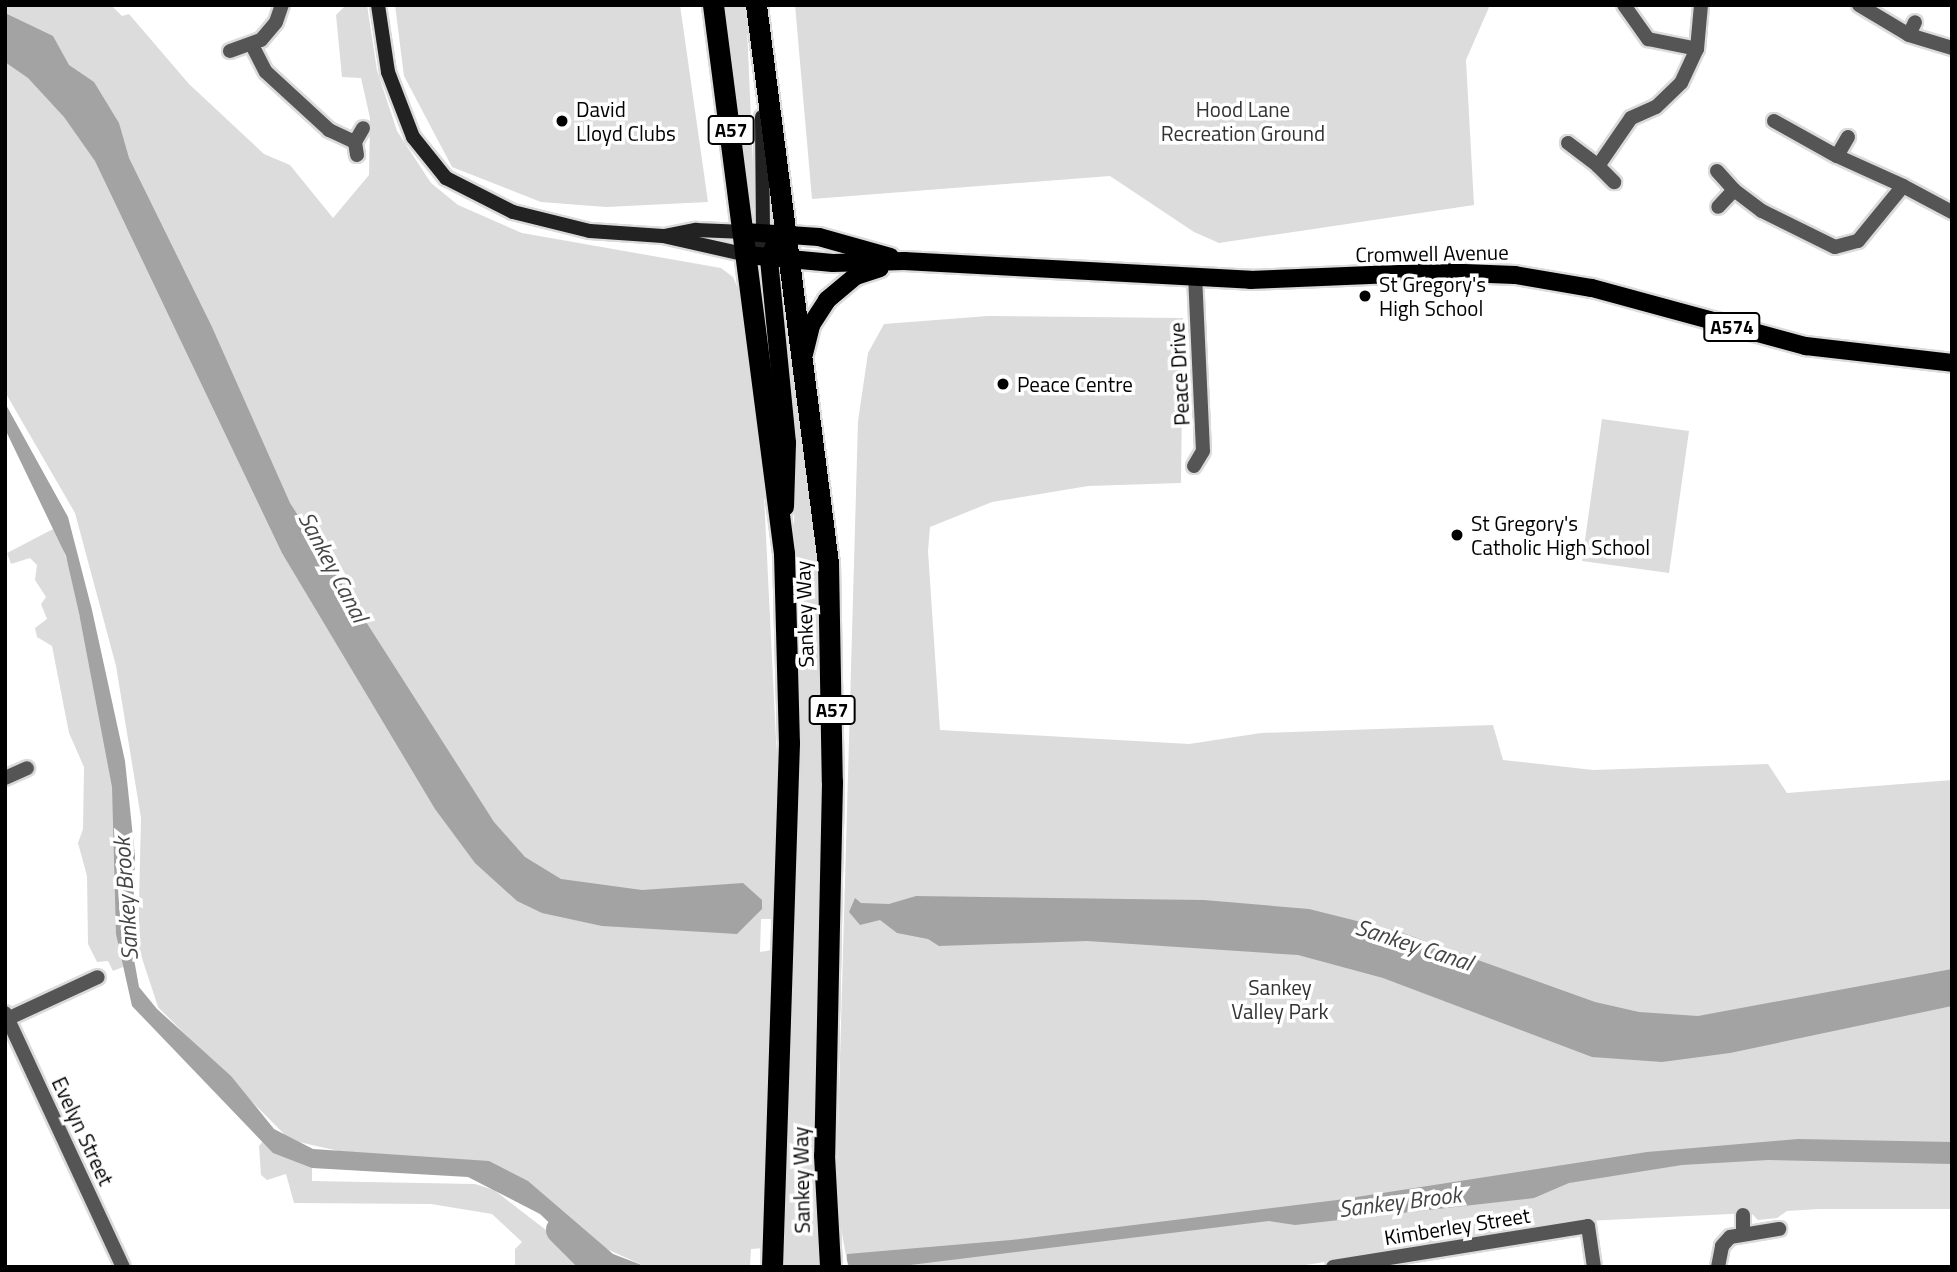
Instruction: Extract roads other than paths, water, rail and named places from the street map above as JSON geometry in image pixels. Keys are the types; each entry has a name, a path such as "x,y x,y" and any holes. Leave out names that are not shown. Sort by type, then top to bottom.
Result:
{"highway":[{"name":"Sankey Way","path":"713,5 754,233 747,255 783,553 789,743 772,1267"},
{"name":"Sankey Way","path":"756,5 788,234 779,259 803,362 821,499 831,637 824,1155 830,1267"}],"main road":[{"name":"Cromwell Avenue","path":"754,233 788,234 854,245 904,261"},
{"name":"Cromwell Avenue","path":"747,255 779,259 904,261 1268,280 1462,271 1516,275 1592,288 1806,346 1952,363"},
{"name":"A57","path":"779,259 787,443 783,553"},
{"name":"A574","path":"803,362 811,326 836,290 856,276 904,261"}],"street":[{"path":"230,51 251,46 270,31 282,5"},
{"path":"378,5 398,106 413,137 446,178 488,202 548,222 590,231 663,236 747,255"},
{"path":"1624,5 1648,39 1697,49"},
{"path":"1598,166 1631,118 1656,107 1681,83 1697,49 1702,5"},
{"path":"1859,5 1952,48"},
{"path":"251,46 266,72 329,130 356,148 363,128"},
{"name":"A57","path":"754,233 761,49"},
{"path":"1774,121 1836,156 1903,186 1952,212"},
{"path":"1836,156 1848,137"},
{"path":"1568,143 1614,182"},
{"path":"1717,171 1734,190 1762,211 1835,247 1858,241 1903,186"},
{"path":"1718,206 1734,190"},
{"path":"663,236 696,230 754,233"},
{"name":"Peace Drive","path":"1194,466 1203,451 1195,278"},
{"path":"5,778 27,768"},
{"path":"6,1017 98,977"},
{"name":"Evelyn Street","path":"6,1017 123,1267"},
{"path":"1743,1214 1743,1231"},
{"name":"Kimberley Street","path":"1333,1267 1396,1262 1588,1226 1594,1267"},
{"path":"1718,1267 1723,1246 1743,1231 1779,1229"}],"water":[{"path":"5,13 53,36 69,65 94,82 119,123 129,158 212,327 290,503 494,822 525,857 561,879 642,890 743,883 762,900 762,909 737,934 602,926 542,913 517,901 475,863 435,809 282,553 95,161 64,117 28,78 5,62"},
{"name":"Sankey Brook","path":"5,403 68,517 92,610 125,761 135,856 132,948 139,987 157,1009 231,1076 274,1129 313,1149 489,1161 528,1181 613,1254 647,1267 610,1267 583,1255 540,1214 468,1177 312,1168 273,1153 132,1006 116,934 112,787 79,613 66,556 5,429"},
{"name":"Sankey Canal","path":"916,896 1204,900 1309,909 1397,931 1595,1002 1639,1012 1698,1016 1952,969 1952,1006 1730,1053 1662,1062 1592,1057 1383,978 1298,955 1087,941 939,946 928,939 897,933 880,920 860,925 849,912 855,898 861,903 889,904"},
{"name":"Sankey Brook","path":"1798,1139 1952,1142 1952,1164 1768,1160 1682,1165 1569,1183 1534,1198 1295,1225 1269,1221 902,1266 849,1267 847,1260 847,1254 1011,1240 1337,1200 1647,1152"}],"waterway":[{"name":"Sankey Brook","path":"560,1230 591,1261 607,1267"}],"place":[{"name":"David Lloyd Clubs","path":"562,121"},
{"name":"St Gregory's High School","path":"1365,296"},
{"name":"Peace Centre","path":"1003,384"},
{"name":"St Gregory's Catholic High School","path":"1457,535"}],"park label":[{"name":"Hood Lane Recreation Ground","path":"1243,121"},
{"name":"Sankey Valley Park","path":"1280,999"}]}
